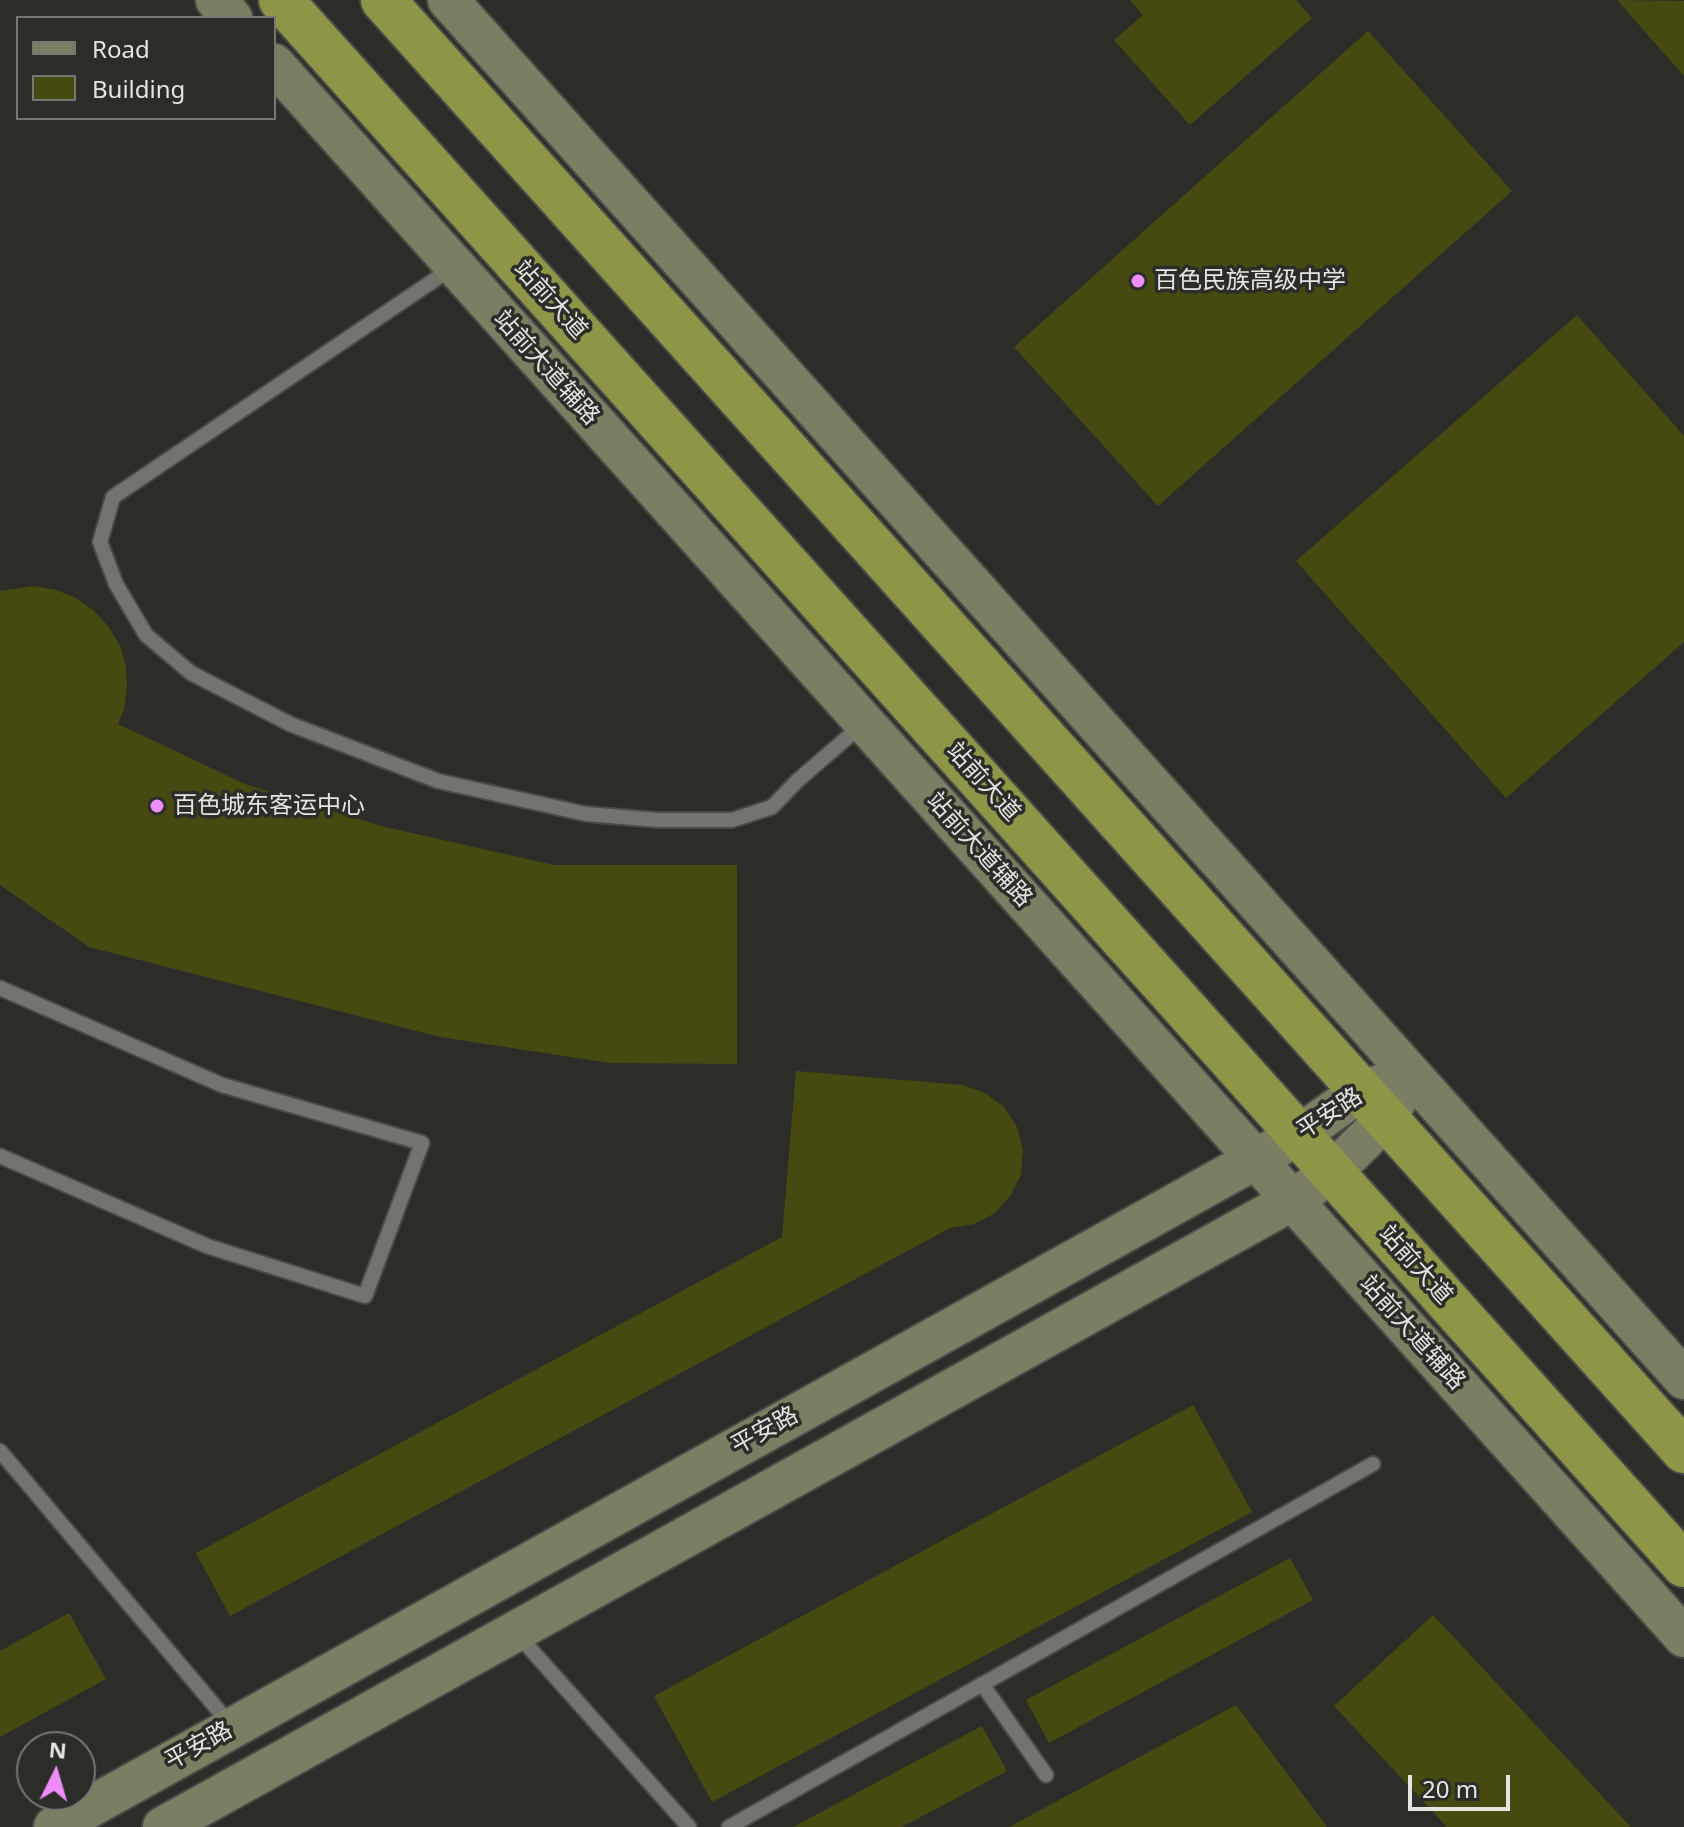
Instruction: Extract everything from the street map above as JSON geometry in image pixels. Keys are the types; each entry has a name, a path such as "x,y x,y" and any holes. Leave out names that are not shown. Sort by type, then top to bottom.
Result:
{"highway":[{"name":"站前大道","path":"281,0 1684,1565"},
{"path":"383,0 1684,1451"}],"street":[{"path":"216,0 230,16"},
{"path":"448,0 1684,1379"},
{"name":"站前大道辅路","path":"276,66 1684,1637"},
{"name":"平安路","path":"163,1827 1293,1200 1332,1172 1374,1105 1411,1074"},
{"name":"平安路","path":"54,1827 1255,1159 1299,1135 1374,1105"}],"lane":[{"path":"455,266 113,497 100,542 116,584 146,635 191,673 290,724 438,781 586,814 658,820 732,820 772,807 864,723"},
{"path":"0,988 222,1085 422,1143 365,1296 207,1246 0,1156"},
{"path":"0,1451 233,1727"},
{"path":"729,1827 1373,1464"},
{"path":"515,1631 689,1827"},
{"path":"982,1684 1046,1775"}],"building":[{"path":"1130,0 1296,0 1312,18 1190,125 1114,40 1143,15"},
{"path":"1617,0 1684,1 1684,76"},
{"path":"1368,31 1512,191 1158,506 1014,347"},
{"path":"1577,315 1684,436 1684,642 1506,798 1296,561"},
{"name":"百色城东客运中心","path":"34,586 76,598 109,627 120,646 126,666 124,710 118,724 245,784 385,827 554,865 737,865 737,1064 610,1063 440,1037 89,947 0,885 0,591"},
{"path":"796,1071 963,1085 985,1093 1004,1107 1017,1127 1023,1150 1021,1174 1011,1195 995,1213 974,1224 950,1228 230,1616 196,1553 782,1237"},
{"path":"1193,1405 1252,1512 712,1802 654,1696"},
{"path":"1290,1558 1313,1600 1049,1743 1026,1700"},
{"path":"69,1613 106,1679 0,1737 0,1651"},
{"path":"1433,1615 1631,1827 1447,1827 1334,1706"},
{"path":"1236,1705 1327,1827 1009,1827"},
{"path":"982,1726 1007,1771 902,1827 793,1827"}],"place":[{"name":"百色民族高级中学","path":"1138,281"},
{"name":"百色城东客运中心","path":"157,806"}]}
